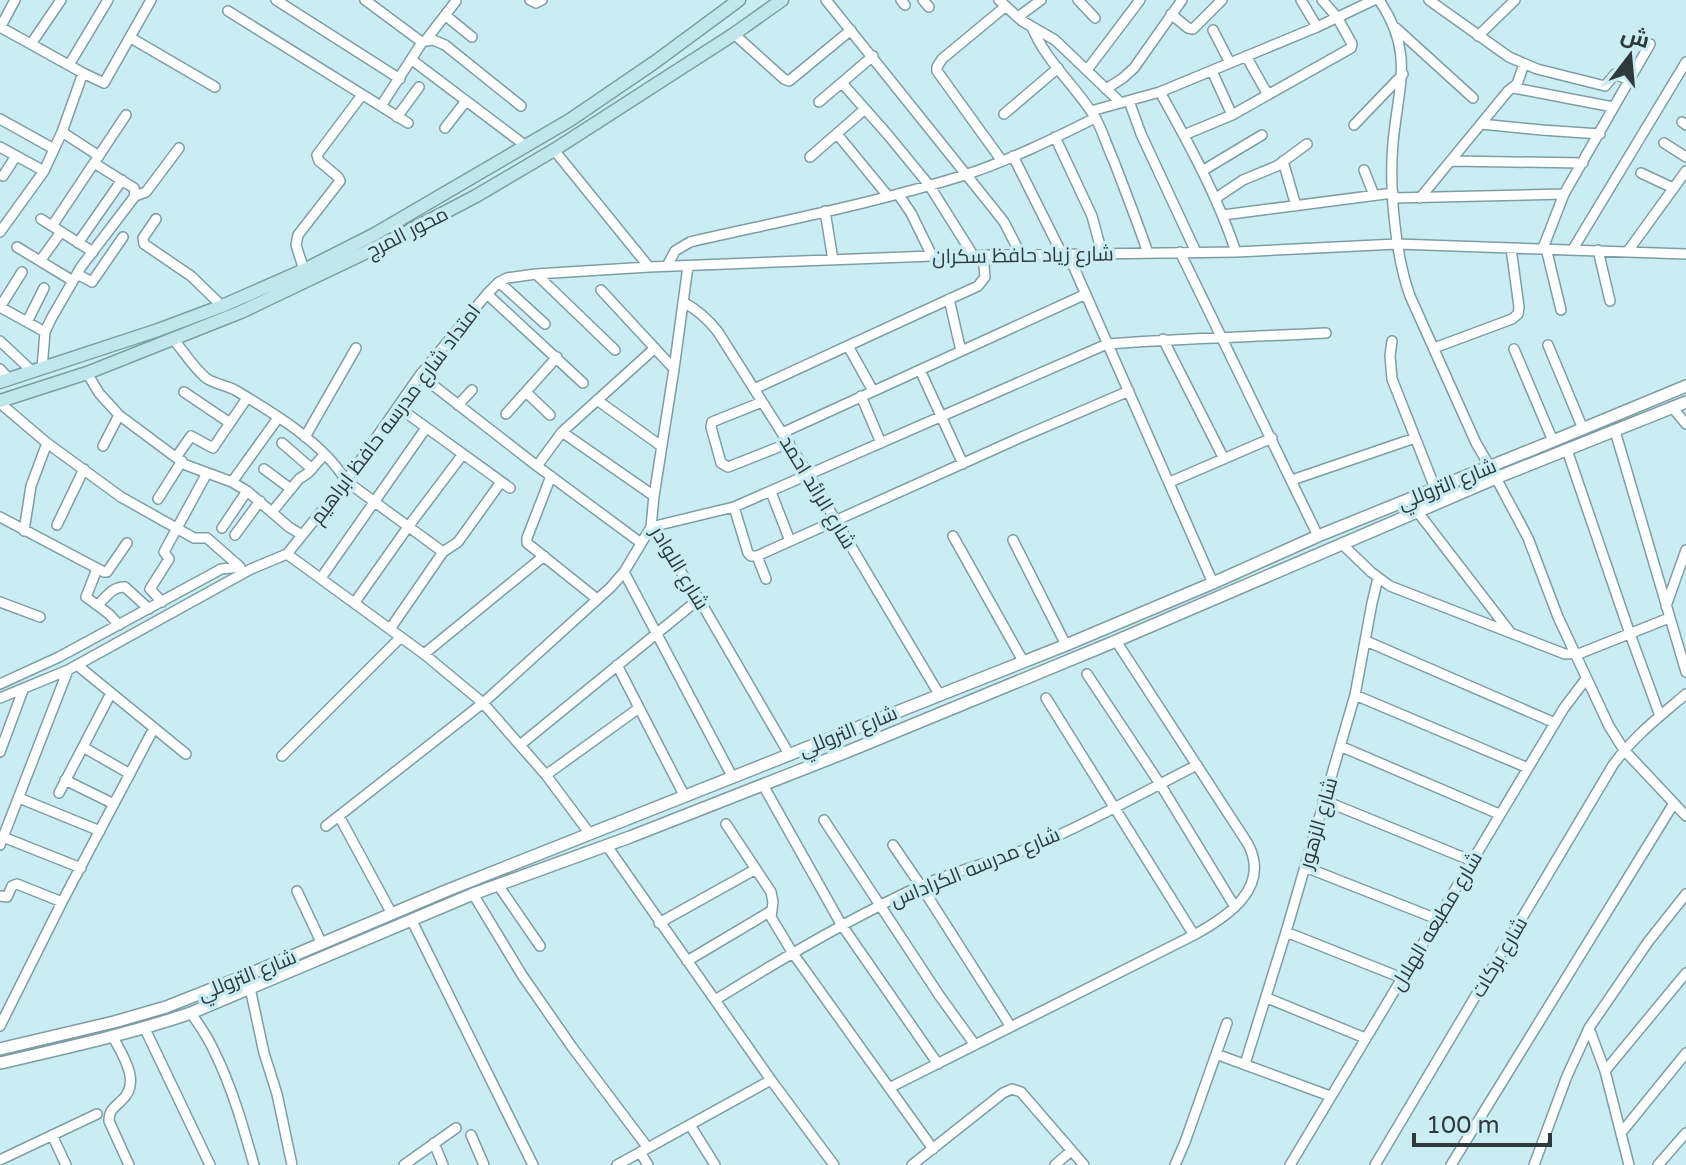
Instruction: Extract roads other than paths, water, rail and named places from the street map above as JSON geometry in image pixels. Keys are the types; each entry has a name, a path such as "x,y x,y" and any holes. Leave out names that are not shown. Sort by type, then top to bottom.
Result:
{"main road":[{"name":"محور المرج","path":"0,402 87,373 241,312 291,282 304,270 375,234 613,92 737,0"},
{"name":"محور المرج","path":"3,377 38,371 291,282 436,218 554,150 782,0"}],"street":[{"path":"15,0 0,27 102,83 151,0"},
{"path":"31,44 60,0"},
{"path":"69,65 108,0"},
{"path":"276,0 400,79"},
{"path":"365,0 423,41 433,40 445,45 521,106"},
{"path":"530,0 536,3 542,0"},
{"path":"826,0 1004,222 1021,255"},
{"path":"1018,17 1041,0"},
{"path":"1078,0 1095,18"},
{"path":"1087,70 1140,0"},
{"path":"1106,89 1134,68 1182,0"},
{"path":"1171,14 1193,29 1222,0"},
{"path":"1301,0 1317,27"},
{"path":"1184,135 1232,115 1351,48 1352,44 1337,17 1322,0"},
{"path":"667,266 675,251 690,242 893,195 1002,161 1055,137 1093,114 1160,92 1377,0 1394,26 1473,98"},
{"path":"1429,0 1509,57 1524,64 1603,86 1615,74 1629,80"},
{"path":"1478,36 1515,0"},
{"path":"381,106 423,41 456,1"},
{"path":"1002,161 937,71 942,59 1002,3 1032,27 1055,40 1106,89 1125,102 1196,252"},
{"path":"228,11 408,123"},
{"path":"445,15 472,37"},
{"path":"1394,26 1403,74 1393,143 1393,195 1397,244 1407,288 1476,443 1528,538 1558,617 1603,715 1624,750 1686,816"},
{"path":"1032,27 1037,40 1093,114 1148,253"},
{"path":"734,34 789,81 851,30"},
{"path":"1213,30 1230,63"},
{"path":"131,38 215,87"},
{"path":"1561,310 1544,248 1564,194 1650,44"},
{"path":"819,102 873,56"},
{"path":"1246,56 1268,95"},
{"path":"412,60 526,146"},
{"path":"1420,198 1514,88 1524,64"},
{"path":"1004,114 1058,68"},
{"path":"1573,249 1684,69"},
{"path":"1212,71 1232,115"},
{"path":"0,232 44,171 83,73"},
{"path":"1354,125 1403,74"},
{"path":"754,389 982,283 985,277 978,255 929,185 842,83"},
{"path":"397,117 419,87"},
{"path":"1514,88 1613,107"},
{"path":"1160,92 1216,198 1236,252"},
{"path":"304,270 296,245 298,235 339,183 338,177 317,159 317,155 362,95"},
{"path":"445,128 466,101"},
{"path":"810,157 865,109"},
{"path":"40,261 96,160 126,115"},
{"path":"0,119 54,149"},
{"path":"1481,124 1600,134"},
{"path":"62,132 134,188 135,196"},
{"path":"837,134 893,195 923,234 932,256"},
{"path":"1202,171 1262,135"},
{"path":"1055,137 1092,216 1102,253"},
{"path":"1664,143 1686,157"},
{"path":"1216,198 1243,180 1270,170 1307,144"},
{"path":"0,148 44,171"},
{"path":"0,341 38,371 45,332 75,277 135,196 146,192 179,148"},
{"path":"554,150 649,267"},
{"path":"3,176 16,156"},
{"path":"1013,156 1086,294 1213,583"},
{"path":"1283,161 1296,206"},
{"path":"1452,161 1583,163"},
{"path":"1364,170 1374,195"},
{"path":"1628,251 1686,171"},
{"path":"1641,173 1673,188"},
{"path":"78,243 122,180"},
{"path":"1223,215 1374,195 1420,198 1564,194"},
{"path":"825,211 833,260"},
{"path":"0,212 11,218"},
{"path":"41,219 93,252"},
{"path":"156,219 143,238 144,244 191,276 222,306"},
{"path":"17,247 40,261 92,283 123,237"},
{"name":"شارع زياد حافظ سكران","path":"649,267 932,256 1236,252 1397,244 1686,254"},
{"path":"1434,348 1518,314 1511,248"},
{"path":"1598,250 1610,301"},
{"path":"1180,252 1318,536"},
{"name":"شارع اللوادر","path":"688,266 651,527 699,599 789,754"},
{"path":"545,324 499,282 521,275 649,267"},
{"path":"22,272 0,307 45,332"},
{"path":"536,274 615,350"},
{"name":"امتداد شارع مدرسه حافظ ابراهيم","path":"287,554 346,481 420,375 499,282"},
{"path":"27,322 44,288"},
{"path":"601,290 674,369"},
{"path":"487,294 583,383"},
{"path":"782,433 1086,294"},
{"path":"949,299 961,351"},
{"name":"شارع الرائد احمد","path":"683,302 709,319 789,443 939,694"},
{"path":"326,826 483,703 611,587 624,572 651,527 734,507 1107,344 1326,333"},
{"path":"1163,339 1224,459"},
{"path":"174,340 204,376 229,387 305,437 346,481 443,552"},
{"path":"1392,341 1392,379 1435,488"},
{"path":"1548,345 1583,429"},
{"path":"848,346 873,391"},
{"path":"305,437 356,348"},
{"path":"537,466 562,432 655,348"},
{"path":"1514,349 1553,441"},
{"path":"506,414 557,357"},
{"path":"920,370 963,464"},
{"path":"87,373 99,393 119,415 179,459 247,491 302,535"},
{"path":"420,375 641,543"},
{"name":"شارع التروللي","path":"0,1063 145,1029 191,1013 473,894 607,846 849,751 1342,544 1417,511 1553,441 1686,386"},
{"path":"458,405 472,390"},
{"path":"734,507 748,553 757,556 1129,391"},
{"path":"184,392 230,423"},
{"path":"526,392 550,415"},
{"path":"861,396 881,443"},
{"path":"158,499 191,436 213,448 247,398"},
{"path":"597,400 661,446"},
{"path":"0,402 47,443 121,497 196,539 207,538 239,566"},
{"path":"762,402 712,422 721,463 728,467 789,443"},
{"name":"شارع التروللي","path":"0,1049 166,1007 1066,645 1435,488 1567,450 1686,402"},
{"path":"390,629 443,552 458,542 506,485 398,407"},
{"path":"1672,407 1686,424"},
{"path":"103,446 119,415"},
{"path":"232,482 278,418"},
{"path":"321,578 426,428"},
{"path":"1615,431 1686,672"},
{"path":"562,432 654,496"},
{"path":"1170,482 1272,438"},
{"path":"1292,480 1415,438"},
{"path":"24,531 31,486 47,443"},
{"path":"282,443 312,469"},
{"path":"1567,450 1660,716"},
{"path":"355,602 463,454"},
{"path":"272,512 324,455"},
{"path":"57,525 84,469"},
{"path":"264,469 291,489"},
{"path":"162,602 150,589 169,559 164,552 207,473"},
{"path":"551,476 527,540 597,599"},
{"path":"222,528 247,491"},
{"path":"771,492 790,541"},
{"path":"235,535 260,501"},
{"path":"1417,511 1512,634"},
{"path":"0,517 107,572 127,543"},
{"path":"953,536 1023,661"},
{"path":"1013,540 1066,645"},
{"path":"1342,544 1378,578 1403,593 1565,654 1575,655 1669,618"},
{"path":"1666,606 1686,550"},
{"path":"0,698 73,667 251,569 287,554 424,654 483,703 546,775 590,834"},
{"path":"424,654 544,556"},
{"path":"757,556 766,579"},
{"path":"0,684 59,657 221,569 239,566 251,569"},
{"path":"97,569 87,599 119,625"},
{"path":"624,572 733,778"},
{"name":"شارع الزهور","path":"1245,1064 1355,695 1378,578"},
{"path":"98,605 119,586 129,590 149,609"},
{"path":"520,745 699,599"},
{"path":"0,602 40,617"},
{"path":"282,756 401,637"},
{"path":"889,1088 1194,935 1235,907 1247,892 1253,880 1253,854 1116,641"},
{"path":"1366,641 1555,723"},
{"path":"617,665 685,797"},
{"path":"73,667 111,693 186,754"},
{"path":"73,667 2,841 81,868"},
{"path":"1087,674 1160,784 1235,907"},
{"name":"شارع مطبعه الهلال","path":"1290,1165 1499,814 1574,693 1586,679"},
{"path":"0,752 23,690"},
{"path":"59,793 111,693"},
{"name":"شارع بركات","path":"1375,1165 1613,765 1641,732 1686,694"},
{"path":"1355,695 1528,768"},
{"path":"1046,698 1194,935"},
{"path":"546,775 639,708"},
{"path":"0,1026 154,728"},
{"path":"841,733 849,751"},
{"path":"1340,746 1499,814"},
{"path":"83,747 130,774"},
{"name":"شارع مدرسه الكراداس","path":"715,1000 841,924 921,886 1044,842 1197,765"},
{"path":"65,780 114,804"},
{"path":"763,785 841,924 938,1064"},
{"path":"19,798 100,831"},
{"path":"1323,800 1472,861"},
{"path":"1451,1165 1674,803"},
{"path":"339,816 392,914"},
{"path":"824,820 975,1045"},
{"path":"726,824 772,897 772,920 792,952 933,1149"},
{"path":"893,845 1011,1027"},
{"path":"607,846 834,1165"},
{"path":"1305,867 1437,919"},
{"path":"659,923 756,869"},
{"path":"0,896 7,897 12,886 17,884 62,902"},
{"path":"498,885 540,946"},
{"path":"297,891 322,944"},
{"path":"473,894 530,987 644,1150 648,1165"},
{"path":"1534,1165 1567,1076 1589,1028 1648,942 1686,894"},
{"path":"687,961 771,911"},
{"path":"412,921 533,1165"},
{"path":"1286,932 1402,978"},
{"path":"1605,1071 1686,973"},
{"path":"250,988 292,1165"},
{"path":"1267,998 1365,1038"},
{"path":"191,1013 214,1049 236,1103 254,1165"},
{"path":"1175,1165 1227,1023"},
{"path":"1589,1028 1605,1071 1629,1165"},
{"path":"145,1029 210,1165"},
{"path":"113,1037 131,1081 126,1098 112,1109 109,1121 129,1165"},
{"path":"1621,1133 1686,1053"},
{"path":"1216,1054 1330,1096"},
{"path":"617,1165 771,1080"},
{"path":"912,1165 1012,1089 1024,1095 1084,1165"},
{"path":"0,1160 97,1114"},
{"path":"690,1125 715,1165"},
{"path":"404,1165 456,1128"},
{"path":"1658,1165 1686,1133"},
{"path":"52,1135 66,1165"},
{"path":"471,1135 484,1165"},
{"path":"434,1143 443,1165"},
{"path":"1055,1165 1071,1151"}]}
